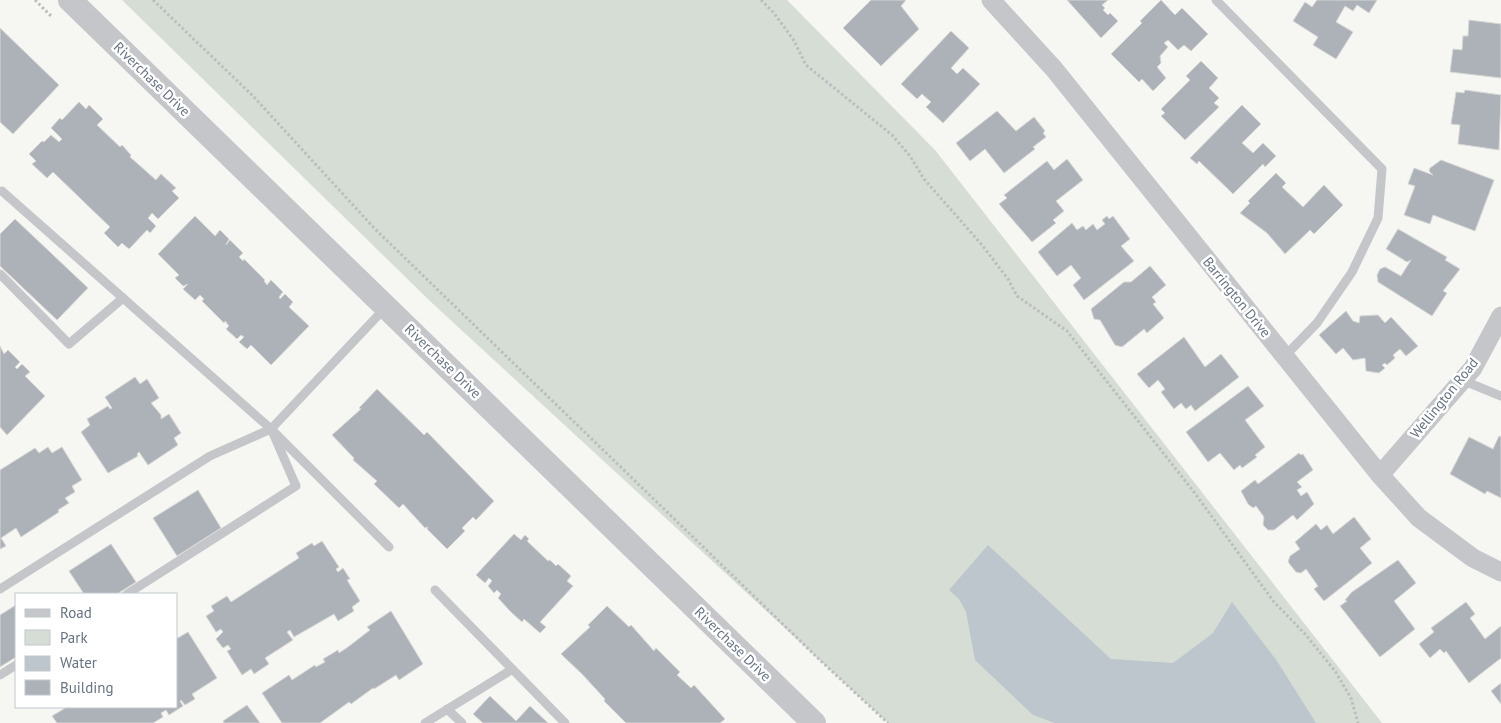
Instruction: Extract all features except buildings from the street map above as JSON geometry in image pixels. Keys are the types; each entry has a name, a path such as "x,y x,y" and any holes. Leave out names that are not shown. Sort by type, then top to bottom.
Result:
{"street":[{"name":"Riverchase Drive","path":"70,0 814,723"},
{"name":"Barrington Drive","path":"991,0 1054,69 1380,475 1419,518 1473,558 1501,572"},
{"name":"Wellington Road","path":"1380,475 1473,368 1501,316"}],"lane":[{"path":"1216,0 1382,169 1378,218 1352,272 1317,323 1284,356"},
{"path":"1,190 271,428 389,546"},
{"path":"0,274 69,344 123,298"},
{"path":"0,590 210,456 271,428 387,306"},
{"path":"1462,380 1501,396"},
{"path":"128,593 296,486 271,428"},
{"path":"436,590 511,670 565,723"},
{"path":"0,675 15,665"},
{"path":"425,723 511,670"},
{"path":"448,709 462,723"}],"path":[{"path":"153,0 253,96 374,229 888,723"},
{"path":"761,0 773,12 793,39 806,65 892,136 910,156 924,179 982,245 1008,279 1017,296 1066,331 1194,492 1274,602 1305,634 1335,671 1351,698 1358,723"}],"green space":[{"path":"122,0 787,0 935,150 1382,723 888,723 431,302"}],"water":[{"path":"988,545 1111,659 1173,663 1213,633 1232,602 1277,661 1316,723 1055,723 1033,715 975,660 966,612 959,599 949,590"}]}
